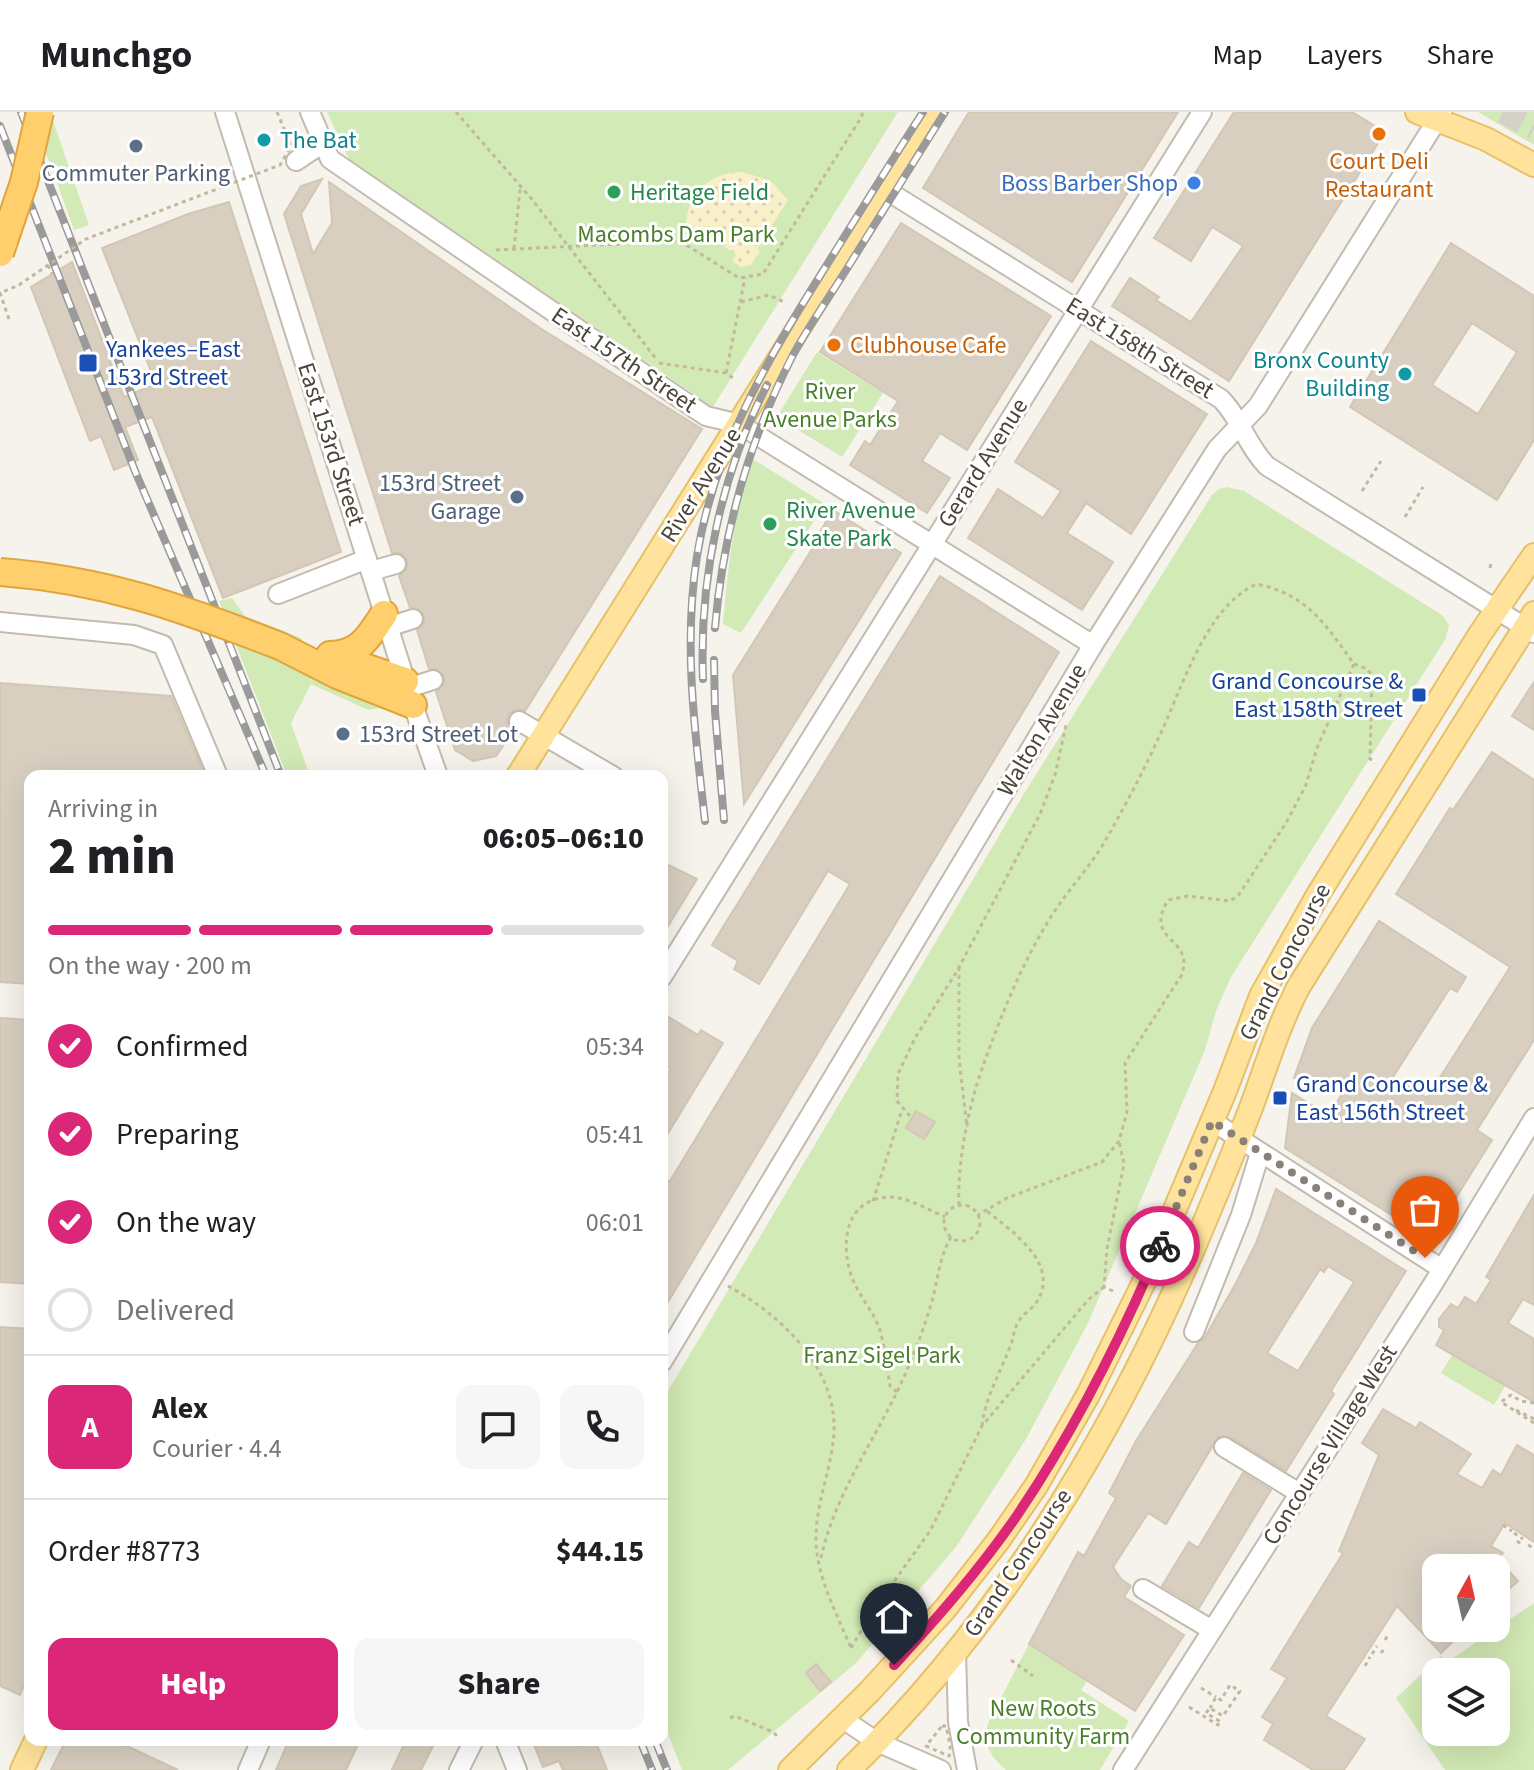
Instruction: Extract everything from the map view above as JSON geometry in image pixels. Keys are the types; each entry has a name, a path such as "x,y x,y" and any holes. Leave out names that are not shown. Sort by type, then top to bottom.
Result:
{"highway":[{"path":"0,253 18,204 40,112"},
{"path":"0,572 66,579 141,595 409,691"},
{"path":"333,665 360,647 386,621"}],"main road":[{"name":"River Avenue","path":"522,770 934,112"},
{"path":"1432,114 1534,165"},
{"name":"Grand Concourse","path":"790,1770 843,1719 945,1609 1036,1486 1130,1313 1212,1121 1254,1012 1298,929 1497,608 1534,555"},
{"name":"Grand Concourse","path":"849,1770 926,1690 956,1653 1046,1526 1140,1365 1190,1256 1239,1139 1278,1028 1299,986 1531,624"},
{"path":"22,1770 33,1746"}],"street":[{"name":"East 153rd Street","path":"225,112 436,770"},
{"name":"East 157th Street","path":"310,112 330,159 706,416 739,424 1093,645"},
{"name":"Gerard Avenue","path":"668,967 1202,112"},
{"name":"Walton Avenue","path":"668,1349 1093,645 1217,449 1258,406 1432,114"},
{"path":"293,153 323,143"},
{"name":"East 158th Street","path":"886,190 1221,399 1240,424 1255,453 1267,466 1497,608 1531,624"},
{"path":"278,594 369,565 396,564"},
{"path":"386,621 413,619"},
{"path":"0,622 134,635 163,645 215,770"},
{"path":"409,691 433,680"},
{"path":"519,721 602,770"},
{"path":"1212,1121 1442,1269"},
{"name":"Concourse Village West","path":"1123,1770 1531,1129"},
{"path":"1194,1332 1241,1215 1260,1153"},
{"path":"1224,1447 1299,1493"},
{"path":"1143,1589 1212,1630"},
{"path":"956,1653 958,1722 967,1770"},
{"path":"843,1719 877,1742 941,1770"},
{"path":"248,1770 258,1746"},
{"path":"459,1770 471,1746"},
{"path":"507,1746 517,1770"}],"path":[{"path":"9,319 0,292 19,285 86,239 280,165 293,153 277,112"},
{"path":"456,112 569,247 659,363 726,373 736,380"},
{"path":"480,261 488,250 680,241 739,278 763,274 862,112"},
{"path":"514,249 520,187"},
{"path":"48,265 52,274"},
{"path":"726,373 745,277"},
{"path":"741,302 769,295 784,302"},
{"path":"1362,491 1381,461"},
{"path":"1405,517 1423,487"},
{"path":"959,1205 960,1165 982,1067 1029,956 1069,888 1103,845 1156,743 1199,650 1243,590 1257,584 1294,597 1324,621 1354,664 1367,669 1372,675 1370,759 1375,763"},
{"path":"978,1215 1007,1198 1102,1162 1119,1141 1127,1112 1125,1063 1186,965 1185,957 1163,930 1161,912 1168,900 1188,896 1230,901 1238,896 1286,823 1306,785 1317,748 1354,664"},
{"path":"910,1116 897,1101 898,1074 1040,814 1055,775 1068,717"},
{"path":"959,966 959,1059 967,1130"},
{"path":"873,1201 902,1110"},
{"path":"728,1286 774,1316 795,1335 827,1391 833,1418 833,1442 817,1515 816,1543 834,1608 851,1648 875,1608 930,1531 982,1426 1088,1300 1104,1287 1107,1249 1124,1164 1119,1141"},
{"path":"897,1392 890,1386 881,1334 874,1314 852,1280 846,1260 845,1239 858,1209 891,1197 904,1199 945,1217"},
{"path":"959,1205 969,1206 978,1215 980,1227 973,1237 962,1241 951,1237 944,1228 945,1217 959,1205"},
{"path":"982,1426 984,1410 1016,1325 1035,1305 1043,1288 1044,1273 1037,1258 1018,1237 986,1210"},
{"path":"820,1563 825,1539 838,1507 897,1392 931,1301 942,1252 951,1237"},
{"path":"1104,1287 1113,1291"},
{"path":"1534,1403 1511,1395 1501,1402 1534,1421"},
{"path":"1503,1525 1520,1541"},
{"path":"1385,1640 1388,1635"},
{"path":"1365,1666 1377,1646"},
{"path":"1011,1660 1033,1676"},
{"path":"1201,1688 1221,1700 1230,1685 1240,1691 1223,1716 1210,1708"},
{"path":"1189,1707 1218,1725 1221,1722 1206,1713 1216,1697"},
{"path":"730,1718 735,1716 778,1737"},
{"path":"926,1746 943,1725 947,1737"}],"green space":[{"path":"26,112 53,112 52,118 89,225 74,230 50,163"},
{"name":"Macombs Dam Park","path":"327,112 898,112 709,413 698,397 349,159"},
{"path":"1478,112 1534,112 1534,145"},
{"name":"River Avenue Parks","path":"817,352 883,393 842,457 777,417"},
{"name":"River Avenue Parks","path":"753,459 825,504 741,633 723,624 736,520"},
{"name":"Franz Sigel Park","path":"1227,487 1244,491 1442,615 1449,625 1446,638 1231,977 1216,1011 1205,1050 1088,1323 1026,1439 956,1547 856,1663 728,1770 682,1770 668,1734 668,1391 1025,792 1212,495"},
{"path":"232,598 245,616 301,638 315,677 380,708 368,710 311,684 291,723 308,770 285,770 219,601"},
{"path":"1453,1354 1505,1386 1494,1405 1441,1373"},
{"path":"1534,1603 1534,1770 1445,1770 1429,1746 1510,1746 1510,1658 1453,1658 1476,1642 1510,1642 1510,1619"},
{"name":"New Roots Community Farm","path":"1029,1644 1087,1681 1081,1690 1129,1721 1100,1770 1006,1770 991,1754 986,1736 989,1721"},
{"path":"1422,1674 1422,1736 1396,1698"}],"sand":[{"path":"743,172 771,181 788,200 757,249 760,252 751,265 741,267 732,261 736,254 686,223 692,202 704,186 721,175"}],"building":[{"path":"969,112 1178,112 1072,282 923,188"},
{"path":"1234,112 1352,112 1385,132 1229,381 1112,306 1130,278 1159,297 1156,300 1191,322 1243,246 1212,227 1191,261 1154,238"},
{"name":"153rd Street Garage","path":"322,179 301,214 313,254 332,223 329,182 540,328 702,429 525,711 518,709 509,714 507,722 513,731 496,756 473,761 455,750 436,692 444,683 444,676 436,669 429,669 417,630 424,622 424,615 416,608 410,608 399,576 407,568 407,560 400,553 392,553 284,214 301,186"},
{"path":"229,202 341,552 223,598 152,417 125,427 138,460 114,470 101,436 90,441 31,287 72,262 124,397 156,384 102,248 188,214"},
{"path":"901,223 1051,316 967,450 940,433 922,461 950,478 927,513 850,465 865,441 870,445 898,401 820,352"},
{"name":"Bronx County Building","path":"1451,243 1534,296 1534,440 1497,500 1350,407","holes":["1472,323 1517,352 1478,414 1432,385"]},
{"path":"1091,341 1207,414 1131,534 1086,503 1067,533 1113,562 1082,610 968,538 998,489 1043,518 1061,491 1015,462"},
{"path":"833,510 901,553 744,804 733,675 819,538"},
{"path":"940,576 1059,652 668,1302 668,1181 850,884 828,871 759,984 734,969 738,961 712,945"},
{"path":"1534,682 1534,730 1512,716"},
{"path":"0,683 171,696 202,770 24,770 24,984 0,982"},
{"path":"1492,752 1534,780 1534,1040 1477,1130 1492,1140 1430,1239 1285,1148 1292,1093 1329,1116 1343,1092 1328,1083 1294,1078 1312,1028 1379,921 1466,977 1457,992 1450,988 1393,1077 1427,1098 1510,967 1396,894 1450,808 1453,810"},
{"path":"668,865 697,879 668,926"},
{"path":"668,1017 698,1035 701,1030 723,1043 668,1133 668,1074 671,1069 668,1067"},
{"path":"0,1018 24,1020 24,1284 0,1282"},
{"path":"916,1111 935,1122 924,1139 906,1128"},
{"path":"1276,1189 1406,1271 1331,1391 1334,1394 1286,1471 1230,1437 1218,1437 1166,1524 1148,1513 1113,1567 1121,1579 1131,1586 1124,1597 1184,1635 1135,1711 1029,1644 1078,1552 1084,1556 1116,1498 1109,1493 1136,1441 1198,1343 1205,1337 1256,1243","holes":["1328,1266 1354,1282 1298,1371 1267,1353 1320,1269 1324,1272"]},
{"path":"1534,1195 1534,1305 1523,1299 1508,1323 1534,1339 1534,1402 1436,1345 1444,1330 1439,1327 1439,1319 1451,1304 1458,1308 1465,1297 1476,1304 1491,1280 1486,1277"},
{"path":"0,1327 24,1329 24,1686 20,1695 0,1686"},
{"path":"1383,1409 1416,1428 1420,1422 1471,1454 1457,1474 1482,1488 1493,1470 1501,1475 1517,1445 1534,1455 1534,1542 1505,1523 1491,1546 1502,1554 1422,1554 1422,1633 1397,1606 1326,1716 1365,1739 1344,1770 1313,1770 1264,1740 1273,1724 1262,1717 1287,1678 1271,1669 1343,1553 1339,1551 1379,1455 1362,1443"},
{"path":"1243,1473 1271,1490 1199,1608 1162,1586 1189,1542 1198,1548"},
{"path":"1510,1572 1518,1581 1510,1588"},
{"path":"1431,1642 1452,1642 1441,1653"},
{"path":"816,1664 831,1682 820,1691 806,1673"},
{"path":"63,1746 127,1746 178,1770 51,1770"},
{"path":"286,1746 357,1746 346,1770 276,1770"},
{"path":"403,1746 433,1746 421,1770 392,1770"},
{"path":"534,1746 597,1746 607,1770 563,1770 559,1761 543,1767"}],"tunnel":[{"path":"1503,112 1534,129"}],"railway":[{"path":"21,112 279,770"},
{"path":"705,821 692,689 691,623 697,556 716,479 745,407 782,338 923,112"},
{"path":"715,628 724,557 740,488 777,387 806,332 945,112"},
{"path":"0,126 135,471 263,770"},
{"path":"703,679 705,603 716,528 737,454 767,385"},
{"path":"714,660 724,820"},
{"path":"642,1746 652,1770"},
{"path":"657,1746 667,1770"}],"way so far":[{"path":"1160,1246 1212,1121 1425,1258"}],"place":[{"name":"Court Deli Restaurant","path":"1379,134"},
{"name":"The Bat","path":"264,140"},
{"name":"Commuter Parking","path":"136,146"},
{"name":"Boss Barber Shop","path":"1194,183"},
{"name":"Heritage Field","path":"614,192"},
{"name":"Clubhouse Cafe","path":"834,345"},
{"name":"Yankees–East 153rd Street","path":"88,363"},
{"name":"Bronx County Building","path":"1405,374"},
{"name":"153rd Street Garage","path":"517,497"},
{"name":"River Avenue Skate Park","path":"770,524"},
{"name":"Grand Concourse & East 158th Street","path":"1419,695"},
{"name":"153rd Street Lot","path":"343,734"},
{"name":"Grand Concourse & East 156th Street","path":"1280,1098"}],"route":[{"path":"894,1665 978,1568 1036,1486 1088,1395 1160,1246"}]}
